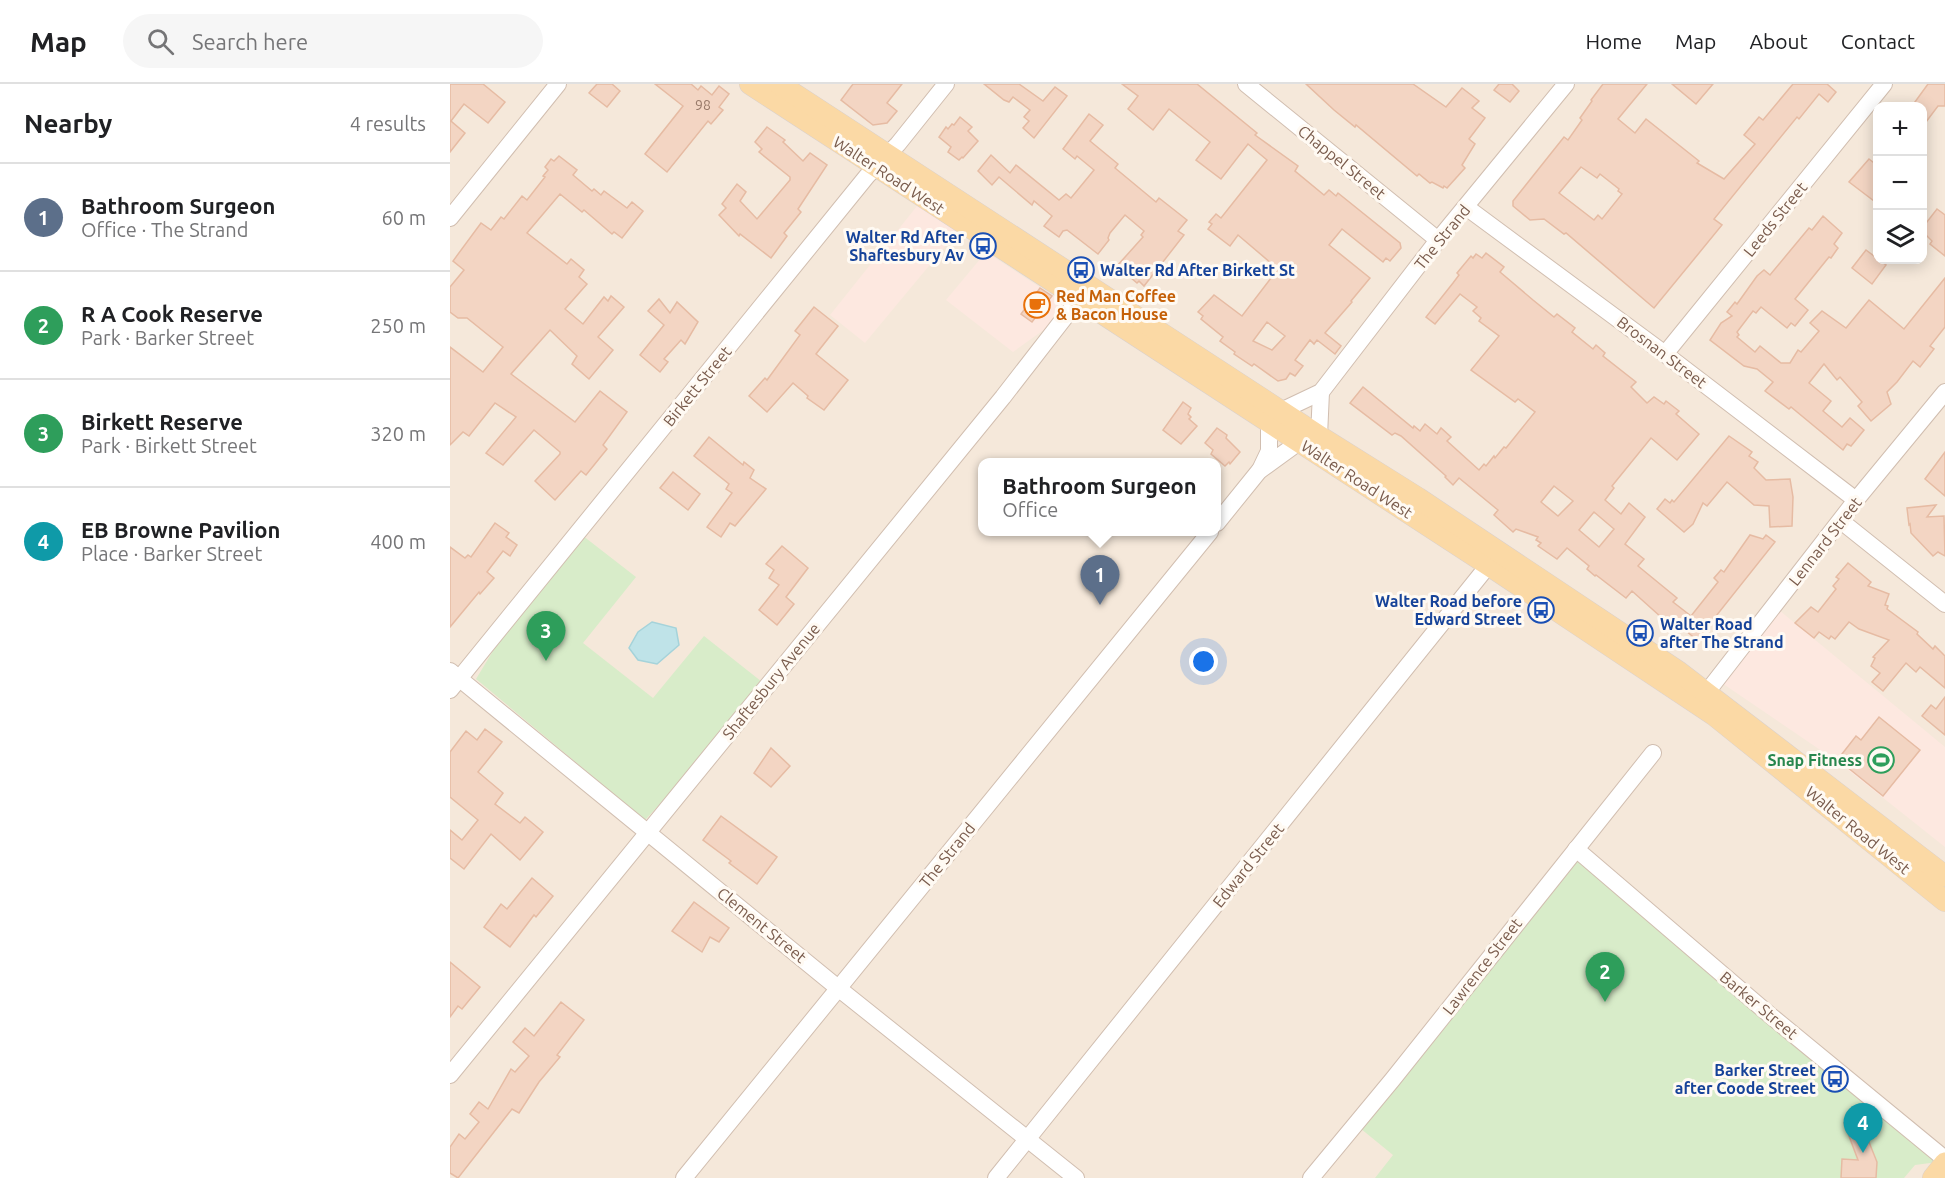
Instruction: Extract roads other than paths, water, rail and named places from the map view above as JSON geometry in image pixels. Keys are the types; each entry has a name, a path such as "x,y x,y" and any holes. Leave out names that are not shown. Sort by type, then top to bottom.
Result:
{"main road":[{"name":"Walter Road West","path":"750,84 881,160 1494,559 1707,692 1945,876"},
{"name":"Walter Road West","path":"779,84 881,160"},
{"name":"Walter Road West","path":"1494,559 1714,715 1945,901"},
{"path":"1933,1178 1945,1163"}],"street":[{"path":"450,218 558,84"},
{"name":"Birkett Street","path":"453,680 946,84"},
{"name":"The Strand","path":"1275,417 1321,392 1438,240 1566,84"},
{"name":"Leeds Street","path":"1665,354 1884,84"},
{"name":"Chappel Street","path":"1253,86 1438,240"},
{"name":"Brosnan Street","path":"1466,207 1665,354 1856,500"},
{"name":"Shaftesbury Avenue","path":"450,1075 1085,292"},
{"path":"1259,471 1309,439 1321,392"},
{"name":"Lennard Street","path":"1707,692 1856,500 1945,392"},
{"path":"1221,518 1259,471 1269,450 1275,417"},
{"path":"1841,521 1945,604"},
{"name":"The Strand","path":"684,1178 1206,536"},
{"name":"Edward Street","path":"996,1178 1494,559"},
{"name":"Clement Street","path":"453,680 649,832 838,988 1076,1178"},
{"name":"Lawrence Street","path":"1311,1178 1393,1079 1653,753"},
{"name":"Barker Street","path":"1576,849 1788,1030 1945,1159"}],"water":[{"path":"652,622 676,628 679,645 657,664 638,660 629,648 638,632"}],"place":[{"name":"Walter Rd After Shaftesbury Av","path":"983,246"},
{"name":"Walter Rd After Birkett St","path":"1081,270"},
{"name":"Red Man Coffee & Bacon House","path":"1037,305"},
{"name":"Bathroom Surgeon","path":"1100,605"},
{"name":"Walter Road before Edward Street","path":"1541,610"},
{"name":"Walter Road after The Strand","path":"1640,633"},
{"name":"Birkett Reserve","path":"546,661"},
{"name":"Snap Fitness","path":"1881,760"},
{"name":"R A Cook Reserve","path":"1605,1002"},
{"name":"Barker Street after Coode Street","path":"1835,1079"},
{"name":"EB Browne Pavilion","path":"1863,1153"}]}
